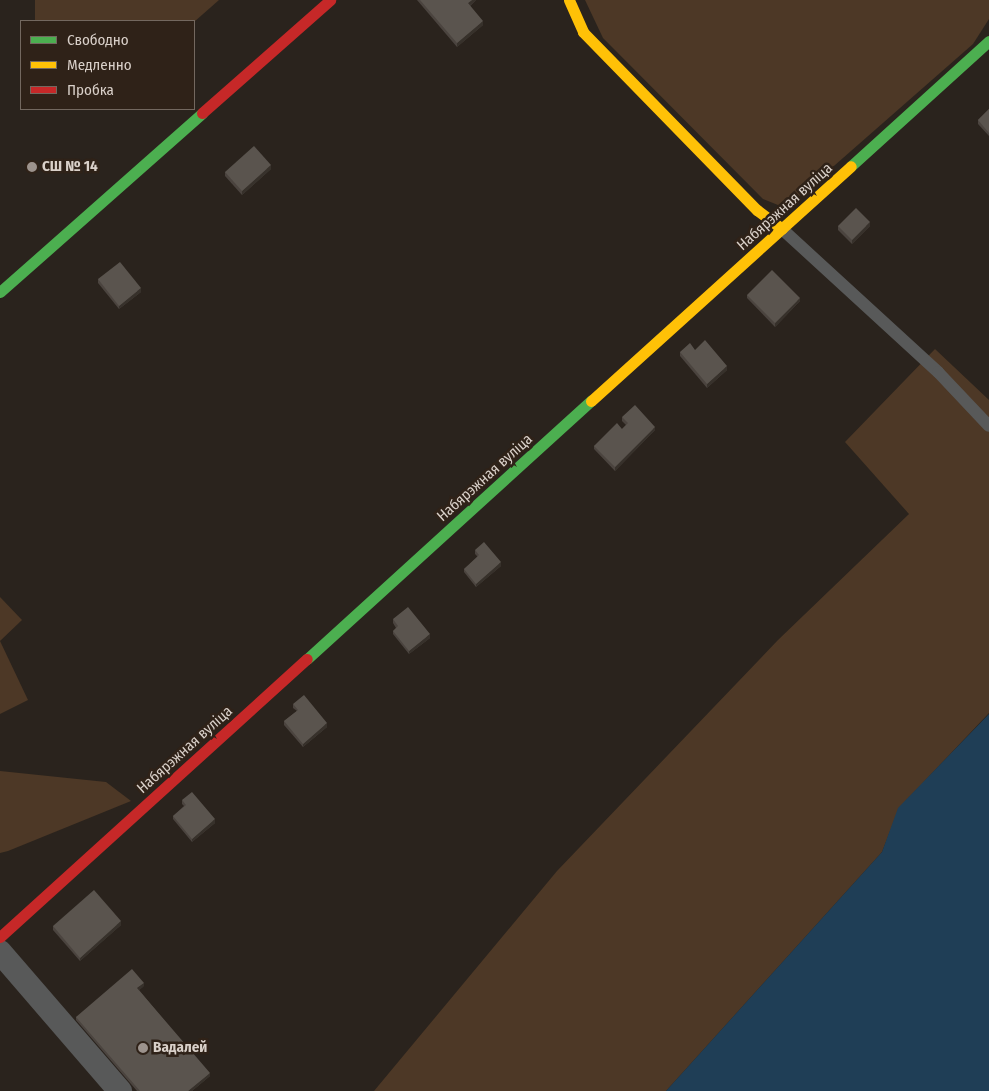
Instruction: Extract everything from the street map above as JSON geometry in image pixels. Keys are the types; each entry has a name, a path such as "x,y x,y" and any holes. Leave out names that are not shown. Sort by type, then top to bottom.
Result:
{"street":[{"path":"0,292 330,0"},
{"path":"570,0 583,32 757,210 782,229"},
{"name":"Набярэжная вуліца","path":"0,937 989,41"},
{"path":"0,952 120,1091"}],"lane":[{"path":"782,229 938,372 989,426"}],"shaded area":[{"path":"35,0 219,0 195,21 35,20"},
{"path":"585,0 989,0 989,19 973,44 794,201 778,205 763,199 603,38"},
{"path":"935,349 989,400 989,713 899,808 882,852 666,1091 374,1091 557,871 778,640 909,514 845,442"},
{"path":"0,597 22,620 0,641"},
{"path":"0,641 28,700 0,714"},
{"path":"0,771 106,782 131,801 0,853"}],"water":[{"path":"989,714 989,1091 666,1091 882,852 898,808"}],"building":[{"path":"420,0 472,0 468,3 483,21 457,43"},
{"path":"989,109 989,133 978,120"},
{"path":"254,146 271,165 242,191 225,172"},
{"path":"856,208 870,222 852,240 838,226"},
{"path":"120,262 141,288 119,306 98,279"},
{"path":"772,270 800,298 775,323 747,295"},
{"path":"705,340 727,366 707,384 680,352 690,343 695,350"},
{"path":"635,405 655,427 615,467 594,446 617,423 622,429 628,423 622,417"},
{"path":"484,542 501,562 476,584 464,569 479,555 475,550"},
{"path":"408,607 430,634 409,651 393,631 398,626 393,619"},
{"path":"304,695 327,723 303,744 284,721 298,710 293,704"},
{"path":"192,792 215,819 192,839 173,816 186,805 182,800"},
{"path":"94,890 121,921 80,958 53,926"},
{"name":"Вадалей","path":"132,969 144,983 137,988 210,1073 188,1091 140,1091 76,1017"}],"traffic: fast":[{"path":"851,166 989,41"},
{"path":"0,292 202,113"},
{"path":"307,659 591,401"}],"traffic: slow":[{"path":"569,0 583,32 757,210 782,229"},
{"path":"591,401 851,166"}],"traffic: jam":[{"path":"202,113 330,0"},
{"path":"0,937 307,659"}],"place":[{"name":"СШ № 14","path":"32,167"},
{"name":"Вадалей","path":"143,1048"}]}
